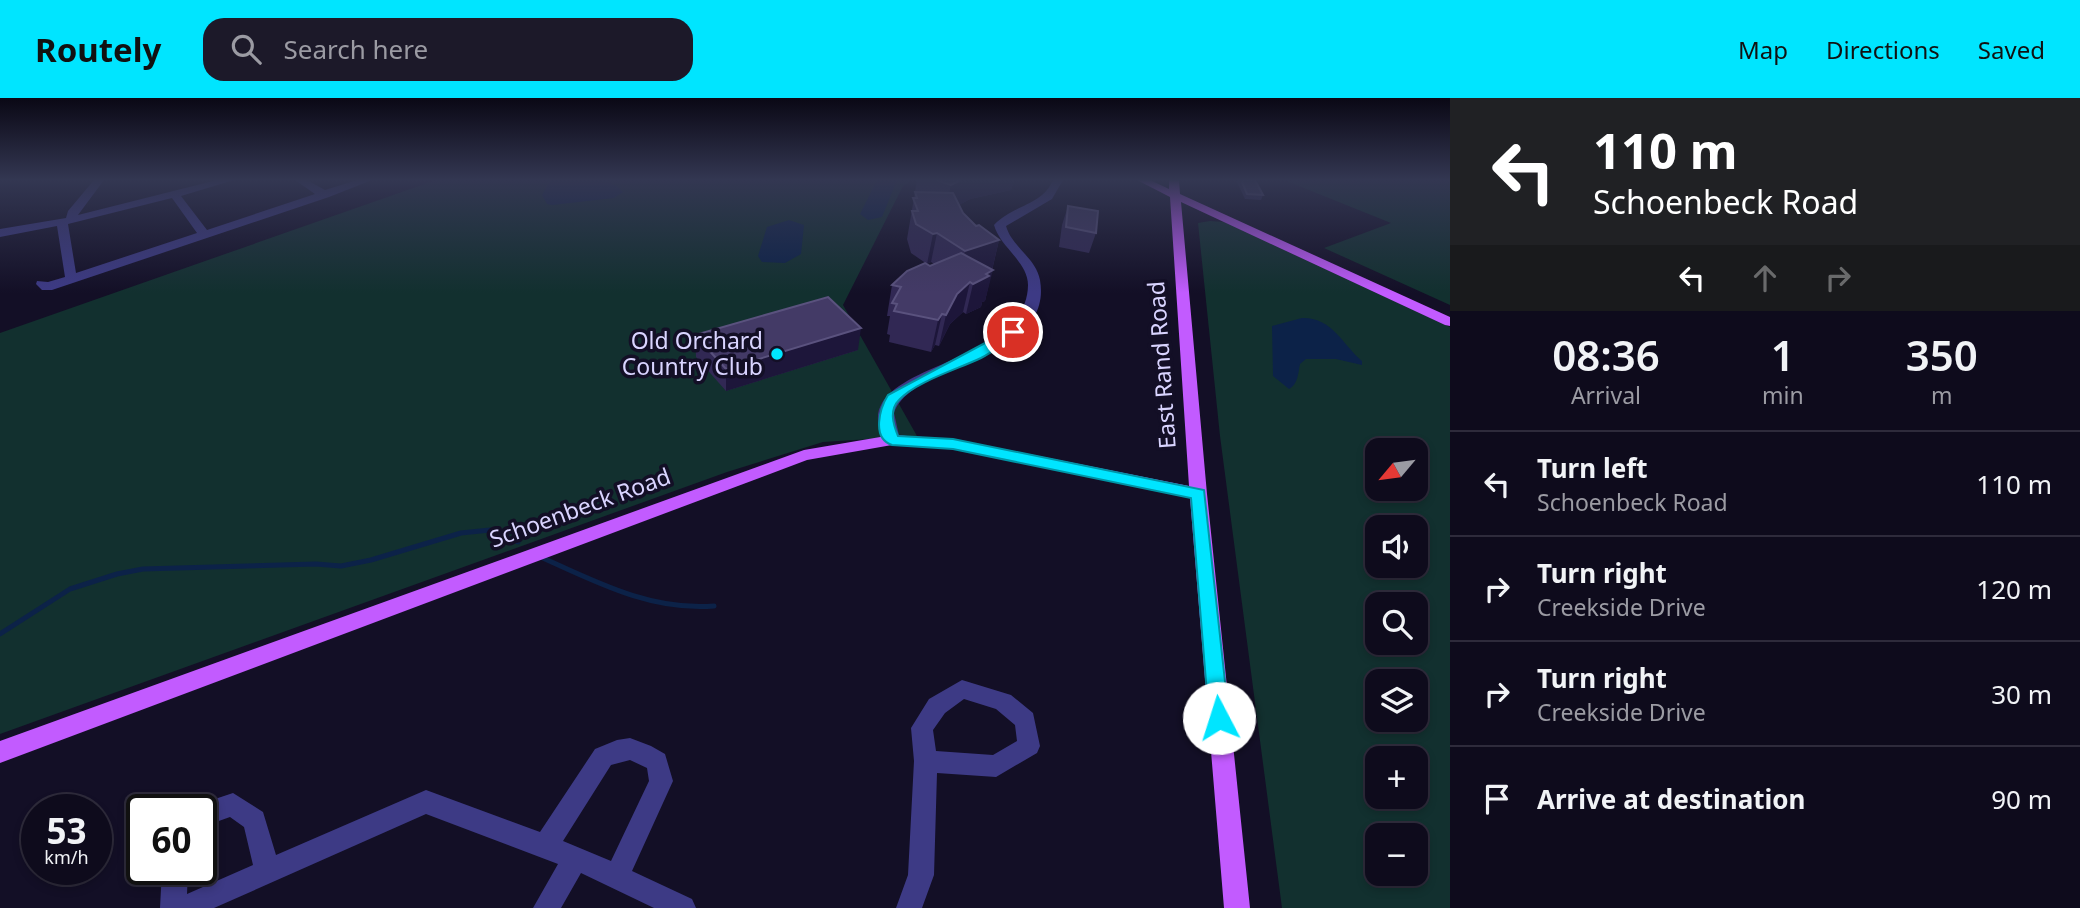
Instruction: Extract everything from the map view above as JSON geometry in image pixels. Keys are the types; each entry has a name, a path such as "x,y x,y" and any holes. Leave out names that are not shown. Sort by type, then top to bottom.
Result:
{"main road":[{"name":"East Rand Road","path":"1186,218 1198,494 1237,908"},
{"path":"1187,221 1218,218 1234,222"},
{"path":"1227,218 1450,321"},
{"path":"1243,218 1450,312"},
{"name":"Schoenbeck Road","path":"0,752 804,455 892,440 953,444 1198,494"}],"street":[{"path":"69,218 67,221 71,278"},
{"path":"0,233 80,218"},
{"path":"192,218 205,235"},
{"path":"43,284 47,287 257,218"},
{"path":"892,440 886,425 886,411 893,398 908,387 1010,336 1032,304 1034,283 1022,258 1002,236 1000,225 1008,218"},
{"path":"909,908 921,875 926,761 922,728 937,706 962,689 1003,702 1026,720 1029,746 996,766 926,761"},
{"path":"545,846 603,757 618,748 643,751 657,762 661,781 617,877"},
{"path":"184,908 426,802 576,858 683,908"},
{"path":"217,810 233,806 254,820 267,872"},
{"path":"546,908 576,858"},
{"path":"173,908 174,885"}],"green space":[{"name":"Old Orchard Country Club","path":"328,218 887,218 843,305 917,436 823,442 727,472 0,734 0,333"},
{"path":"1378,218 1450,218 1450,305 1324,248 1391,223"},
{"path":"1224,222 1450,327 1450,908 1282,908 1220,436 1198,223"}],"water":[{"path":"789,220 804,225 801,254 785,263 762,262 758,256 767,227"},
{"path":"1302,318 1321,322 1329,327 1362,361 1362,365 1336,359 1306,359 1300,364 1296,382 1289,389 1273,376 1272,326"}],"building":[{"path":"914,218 968,218 999,240 965,251 937,233 933,234 916,224"},
{"path":"1067,218 1097,218 1096,233 1066,227"},
{"path":"961,253 993,270 986,274 989,276 973,284 970,282 957,294 946,315 942,314 938,320 894,311 897,304 892,303 901,287 892,285 907,271 925,263 930,266"},
{"path":"828,297 861,328 726,369 695,335"}],"waterway":[{"path":"0,634 70,589 143,569 316,564 341,566 371,560 461,533 490,530 518,542"},
{"path":"543,558 647,600 714,606"}],"place":[{"name":"Old Orchard Country Club","path":"777,354"}],"route":[{"path":"1013,332 979,354 908,387 893,398 886,411 886,425 892,440 953,444 1198,494 1219,718"}]}
